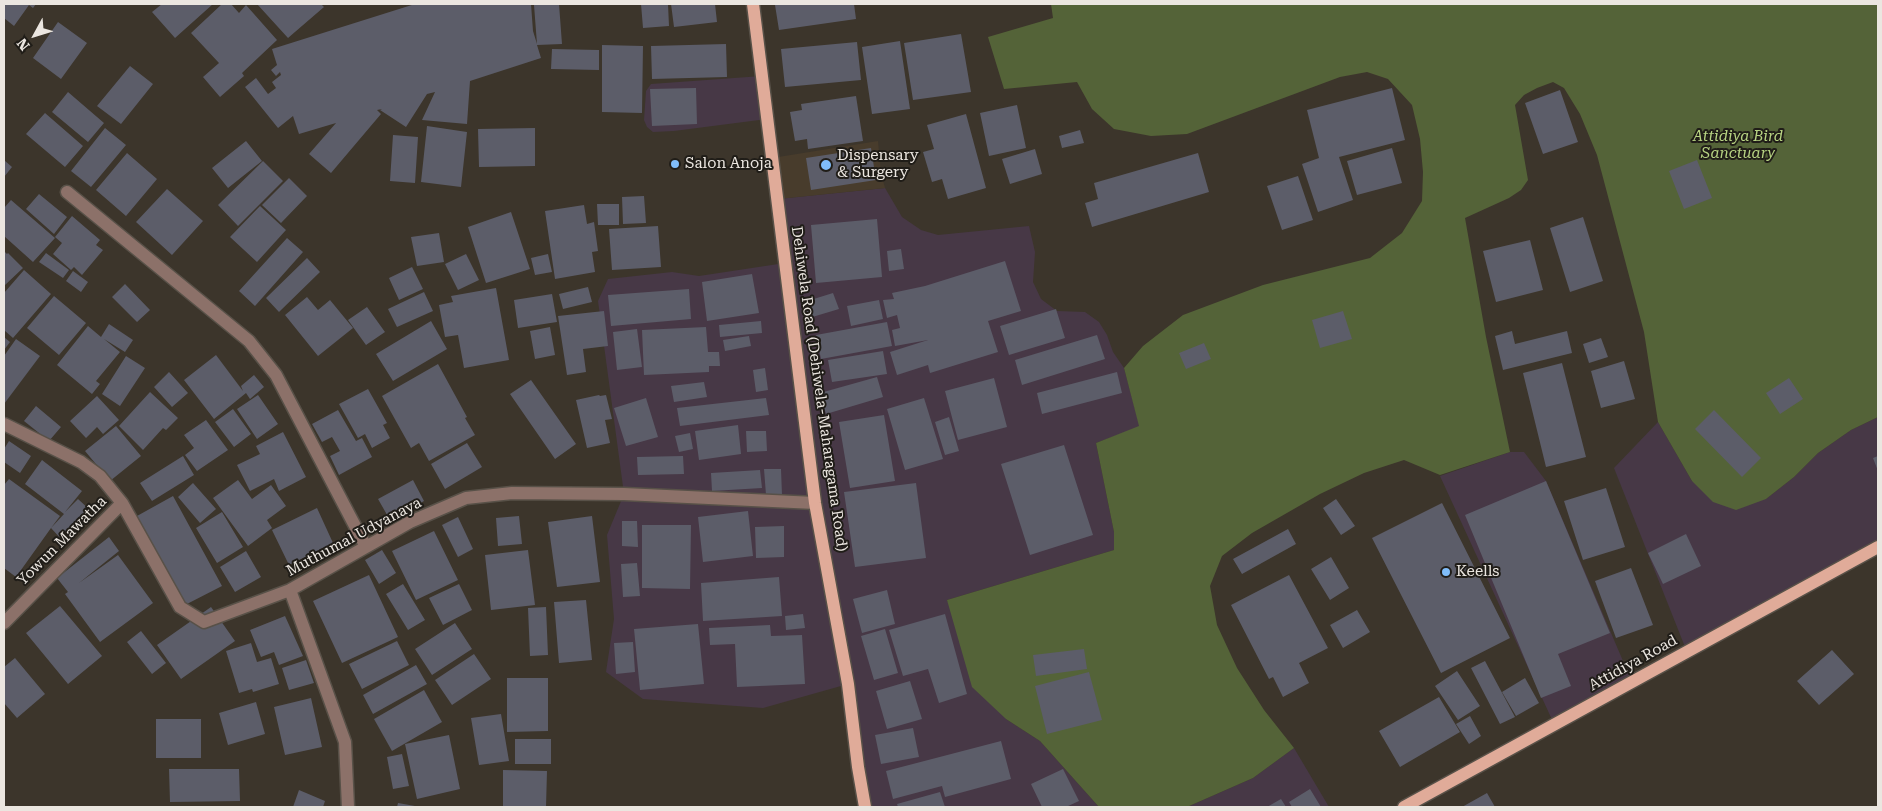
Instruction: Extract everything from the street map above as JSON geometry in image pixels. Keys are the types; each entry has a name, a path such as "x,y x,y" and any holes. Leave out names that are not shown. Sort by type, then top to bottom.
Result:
{"main road":[{"name":"Dehiwela Road (Dehiwela-Maharagama Road)","path":"753,4 815,503 848,684 858,767 866,807"},
{"name":"Attidiya Road","path":"1404,807 1878,547"}],"street":[{"path":"68,192 249,341 276,375 366,547"},
{"name":"Muthumal Udyanaya","path":"4,424 81,462 100,476 122,503 180,607 204,622 290,590 410,522 466,498 512,492 624,494 815,503"},
{"name":"Yowun Mawatha","path":"4,623 122,503"},
{"path":"290,590 345,742 348,807"}],"shaded area":[{"path":"762,76 767,119 653,132 647,127 644,120 646,91 651,84"},
{"name":"Dispensary & Surgery","path":"878,141 881,173 885,188 778,199 772,158"},
{"path":"885,188 902,217 921,230 938,235 1029,226 1035,252 1033,282 1041,299 1057,311 1085,312 1099,322 1107,335 1113,352 1124,368 1140,427 1096,443 1114,532 1114,550 947,600 1006,719 1040,741 1099,807 865,807 848,684 763,708 643,699 606,672 614,619 607,535 624,494 598,301 608,279 672,272 699,276 785,263 778,199"},
{"path":"1878,417 1878,547 1687,652 1614,468 1658,422 1692,481 1766,499 1794,477 1818,453 1851,430"},
{"path":"1510,452 1524,452 1546,481 1632,682 1554,724 1440,476"},
{"path":"1294,748 1329,807 1187,807 1253,778"}],"green space":[{"name":"Attidiya Bird Sanctuary","path":"1051,4 1878,4 1878,417 1851,430 1818,453 1794,477 1766,499 1736,510 1713,502 1692,481 1658,422 1644,332 1597,155 1580,114 1564,88 1553,82 1537,88 1524,95 1515,105 1528,180 1521,190 1509,198 1465,218 1486,337 1510,452 1440,475 1404,460 1364,473 1320,494 1252,533 1222,556 1210,586 1217,625 1237,668 1264,710 1294,748 1253,778 1187,807 1099,807 1040,741 1006,719 972,687 947,600 1114,550 1114,532 1096,443 1139,426 1124,368 1143,346 1183,315 1263,285 1370,258 1402,233 1422,201 1423,172 1420,139 1412,105 1388,79 1367,72 1340,77 1187,134 1151,136 1114,129 1092,109 1077,82 1004,89 988,37 1053,18"}],"building":[{"path":"4,4 36,4 33,8 29,5 14,26 4,18"},
{"path":"162,4 213,4 175,38 152,12"},
{"path":"222,4 231,4 239,13 246,5 277,40 242,73 244,76 220,97 203,77 219,63 191,33"},
{"path":"257,4 321,4 324,7 288,38"},
{"path":"415,4 531,4 533,31 537,44 534,5 559,4 562,44 537,45 541,58 470,81 467,124 422,120 435,92 427,94 406,127 380,110 382,109 377,110 381,114 331,173 309,154 336,123 299,134 293,116 278,128 245,87 256,78 268,94 276,88 272,82 281,75 280,72 276,76 271,70 277,65 272,49"},
{"path":"641,4 668,4 669,26 643,28"},
{"path":"671,4 715,4 717,22 674,27"},
{"path":"854,4 856,19 779,30 775,5"},
{"path":"58,22 87,43 61,79 33,58"},
{"path":"961,34 971,92 913,100 904,43"},
{"path":"900,41 910,109 872,114 862,47"},
{"path":"857,42 861,80 785,87 781,49"},
{"path":"726,44 727,77 652,79 651,46"},
{"path":"602,45 643,46 642,113 602,112"},
{"path":"552,49 599,50 599,70 551,69"},
{"path":"130,66 153,84 121,124 97,106"},
{"path":"696,88 697,124 652,126 650,89"},
{"path":"1392,88 1405,140 1339,157 1353,200 1318,212 1302,164 1319,158 1307,110"},
{"path":"1560,90 1578,142 1543,154 1525,103"},
{"path":"68,92 104,123 88,142 52,112"},
{"path":"856,96 863,141 808,149 807,139 795,141 790,112 802,110 801,104"},
{"path":"1017,105 1026,148 989,156 980,113"},
{"path":"45,113 83,146 65,167 26,134"},
{"path":"966,114 986,188 948,199 942,179 932,182 923,152 934,149 927,125"},
{"path":"427,126 467,132 461,187 421,182"},
{"path":"105,128 126,145 91,187 71,171"},
{"path":"535,128 535,166 479,167 478,129"},
{"path":"1080,130 1084,143 1062,148 1059,136"},
{"path":"393,135 418,137 415,183 390,181"},
{"path":"246,141 262,161 228,188 212,168"},
{"path":"871,148 876,180 811,190 806,158"},
{"path":"1392,148 1402,183 1357,195 1347,161"},
{"path":"1035,149 1042,174 1010,184 1002,159"},
{"path":"127,153 157,179 126,216 96,190"},
{"path":"1198,153 1209,192 1092,227 1085,203 1098,199 1094,183"},
{"path":"4,160 12,167 4,177"},
{"path":"1697,160 1712,198 1684,209 1669,171"},
{"path":"263,161 283,181 238,226 218,205"},
{"path":"1298,176 1313,220 1282,230 1267,186"},
{"path":"289,178 307,196 281,223 262,205"},
{"path":"167,189 203,221 172,255 136,222"},
{"path":"39,194 67,217 54,234 26,209"},
{"path":"644,196 646,223 623,224 622,197"},
{"path":"11,200 55,238 33,262 4,236 4,208"},
{"path":"597,204 619,204 619,225 598,225"},
{"path":"584,205 587,224 594,222 598,251 592,252 595,272 555,279 545,211"},
{"path":"260,206 286,230 257,262 230,237"},
{"path":"511,212 530,269 486,283 468,227"},
{"path":"72,216 100,240 96,245 103,250 82,275 74,267 71,270 53,254 62,243 55,237"},
{"path":"1583,217 1603,281 1570,292 1550,228"},
{"path":"877,219 882,277 816,283 811,225"},
{"path":"658,226 661,267 612,270 609,229"},
{"path":"439,233 444,262 417,266 411,237"},
{"path":"287,238 303,252 255,306 239,291"},
{"path":"1530,240 1543,290 1496,302 1483,251"},
{"path":"901,249 904,269 889,271 887,251"},
{"path":"4,251 23,268 4,286"},
{"path":"46,253 69,270 63,278 39,262"},
{"path":"466,254 479,280 458,290 445,264"},
{"path":"548,254 552,272 535,275 531,258"},
{"path":"307,258 320,272 279,312 266,298"},
{"path":"1005,261 1021,311 988,321 998,352 930,373 928,365 897,375 890,352 928,340 895,346 892,330 900,328 897,315 887,318 883,300 894,299 892,293 925,286"},
{"path":"412,267 423,289 399,300 389,278"},
{"path":"24,270 51,294 13,338 4,330 4,293"},
{"path":"73,271 88,282 81,292 66,281"},
{"path":"752,274 759,313 707,321 702,282"},
{"path":"125,284 150,310 137,322 112,297"},
{"path":"588,287 592,302 563,309 559,294"},
{"path":"496,288 509,360 464,368 458,335 445,337 439,305 453,302 451,296"},
{"path":"689,289 691,319 611,326 608,295"},
{"path":"424,292 433,311 397,327 388,309"},
{"path":"833,293 839,309 809,318 804,302"},
{"path":"552,294 557,322 518,328 514,300"},
{"path":"54,296 86,323 59,355 27,328"},
{"path":"307,297 318,310 330,300 353,328 318,356 285,315"},
{"path":"879,300 883,319 851,326 847,306"},
{"path":"367,307 385,332 366,345 348,320"},
{"path":"1056,309 1065,338 1009,355 1000,326"},
{"path":"604,311 608,346 583,349 586,372 567,375 558,316"},
{"path":"1343,311 1352,339 1320,348 1312,320"},
{"path":"431,321 447,349 393,381 376,354"},
{"path":"761,321 762,333 720,337 719,325"},
{"path":"887,322 892,346 821,359 816,335"},
{"path":"109,324 133,340 125,352 104,339 120,352 96,381 100,384 92,394 57,365 88,326 101,337"},
{"path":"550,327 555,355 535,359 530,331"},
{"path":"706,327 708,352 719,352 720,366 709,366 709,372 644,375 642,330"},
{"path":"637,329 642,367 617,370 613,332"},
{"path":"1512,331 1515,344 1567,331 1572,353 1503,370 1495,336"},
{"path":"1097,335 1105,359 1022,385 1015,360"},
{"path":"749,336 751,346 725,351 723,340"},
{"path":"4,337 10,342 4,350"},
{"path":"1601,338 1608,357 1589,363 1583,344"},
{"path":"16,339 40,356 4,404 4,356"},
{"path":"1204,343 1211,359 1186,369 1179,353"},
{"path":"883,351 887,374 832,382 828,360"},
{"path":"216,355 243,391 241,386 254,375 264,387 250,399 246,393 214,419 184,380"},
{"path":"126,356 145,368 120,406 102,394"},
{"path":"1624,361 1635,399 1601,408 1591,371"},
{"path":"1562,363 1586,457 1546,467 1523,373"},
{"path":"438,364 475,435 429,461 419,443 411,448 382,396"},
{"path":"765,368 768,390 756,392 753,370"},
{"path":"169,372 188,393 172,407 154,387"},
{"path":"1117,372 1122,393 1042,414 1037,393"},
{"path":"877,377 883,397 826,414 820,393"},
{"path":"994,378 1007,427 958,440 945,391"},
{"path":"1789,378 1803,399 1780,414 1766,393"},
{"path":"531,380 576,444 555,459 510,394"},
{"path":"704,382 707,397 674,402 671,386"},
{"path":"368,389 387,423 383,425 390,438 372,448 365,434 358,438 339,404"},
{"path":"150,392 178,418 166,430 163,428 143,450 119,426"},
{"path":"258,395 278,424 257,439 237,409"},
{"path":"606,395 612,419 605,420 610,443 587,448 576,400"},
{"path":"97,396 119,420 103,434 97,427 86,438 70,421"},
{"path":"646,398 658,437 626,446 614,408"},
{"path":"766,398 769,415 680,426 677,408"},
{"path":"924,398 943,459 905,470 887,409"},
{"path":"36,406 61,427 49,441 24,421"},
{"path":"233,409 251,434 234,447 215,422"},
{"path":"338,410 356,441 362,438 372,457 339,475 330,456 340,451 332,437 322,442 312,424"},
{"path":"1714,410 1761,458 1742,477 1695,429"},
{"path":"884,415 895,481 850,488 839,422"},
{"path":"949,417 959,451 945,455 935,422"},
{"path":"206,420 228,450 197,471 185,455 194,448 184,435"},
{"path":"738,425 741,454 699,460 695,431"},
{"path":"116,426 141,456 110,481 85,451"},
{"path":"746,431 766,431 767,451 747,452"},
{"path":"283,432 306,477 279,491 274,479 250,491 237,465 260,454 256,446"},
{"path":"690,433 693,449 679,452 675,436"},
{"path":"9,441 31,456 20,473 4,462 4,449"},
{"path":"467,443 482,467 445,489 431,464"},
{"path":"1064,445 1093,535 1030,555 1001,464"},
{"path":"183,456 194,475 152,501 140,483"},
{"path":"683,456 684,474 638,475 637,457"},
{"path":"1878,456 1878,471 1873,458"},
{"path":"42,460 82,491 65,512 78,499 90,510 62,540 51,528 64,514 25,484"},
{"path":"764,469 781,469 782,495 766,495"},
{"path":"760,470 762,488 712,491 711,473"},
{"path":"9,479 60,516 16,577 4,568 4,485"},
{"path":"238,480 252,499 271,485 286,506 267,520 272,528 248,546 213,498"},
{"path":"413,480 424,501 390,520 378,499"},
{"path":"1546,481 1610,633 1558,654 1571,686 1541,698 1465,515"},
{"path":"193,483 216,509 200,523 178,497"},
{"path":"916,483 926,558 855,567 844,492"},
{"path":"1606,488 1625,547 1583,560 1564,501"},
{"path":"173,496 222,586 185,605 137,516"},
{"path":"1336,499 1355,526 1341,535 1323,508"},
{"path":"1442,503 1510,638 1441,673 1372,538"},
{"path":"317,508 333,543 289,565 272,530"},
{"path":"748,511 753,556 703,562 698,517"},
{"path":"222,512 243,547 217,563 196,528"},
{"path":"519,516 522,544 498,546 496,518"},
{"path":"592,516 600,582 557,587 548,522"},
{"path":"458,517 473,549 458,557 442,525"},
{"path":"622,521 637,521 638,547 622,546"},
{"path":"642,525 691,525 690,589 642,588"},
{"path":"784,526 784,557 756,558 755,527"},
{"path":"1288,529 1296,544 1242,574 1233,559"},
{"path":"434,531 458,580 416,600 392,551"},
{"path":"1686,534 1701,566 1663,584 1648,553"},
{"path":"109,537 119,551 79,583 118,555 153,603 100,642 65,594 68,592 57,578"},
{"path":"382,550 396,573 379,584 365,560"},
{"path":"528,550 535,605 491,610 485,555"},
{"path":"246,551 261,577 235,592 220,567"},
{"path":"1331,557 1349,588 1330,600 1311,569"},
{"path":"637,563 640,596 623,597 621,564"},
{"path":"1631,568 1653,625 1616,638 1595,581"},
{"path":"369,575 398,637 342,663 313,601"},
{"path":"1289,575 1328,648 1299,663 1309,683 1283,697 1273,677 1269,679 1231,605"},
{"path":"779,577 782,616 703,621 701,583"},
{"path":"403,584 425,620 408,630 386,594"},
{"path":"459,584 472,610 443,625 429,598"},
{"path":"887,590 895,624 862,633 853,599"},
{"path":"586,600 592,660 559,663 554,602"},
{"path":"60,606 102,656 68,684 26,633"},
{"path":"211,607 235,641 181,679 157,645"},
{"path":"546,607 548,655 530,656 528,608"},
{"path":"1357,610 1370,632 1343,648 1330,625"},
{"path":"803,614 805,628 786,630 785,616"},
{"path":"945,614 967,694 939,703 928,669 903,676 889,630"},
{"path":"285,616 303,656 279,665 274,652 261,657 250,630"},
{"path":"455,623 472,649 432,675 415,649"},
{"path":"698,624 704,684 640,690 634,629"},
{"path":"770,625 771,636 802,635 805,684 737,687 735,644 710,645 709,628"},
{"path":"885,629 898,673 874,680 861,636"},
{"path":"141,631 166,663 152,674 127,642"},
{"path":"397,641 409,665 362,689 349,664"},
{"path":"633,642 635,672 616,674 614,643"},
{"path":"251,643 257,662 271,658 279,684 253,692 252,689 239,693 226,651"},
{"path":"1084,649 1087,669 1036,676 1033,655"},
{"path":"1832,650 1854,674 1819,705 1797,681"},
{"path":"474,654 491,679 452,705 435,680"},
{"path":"15,658 45,694 17,718 4,703 4,667"},
{"path":"306,660 314,683 289,690 282,668"},
{"path":"1485,661 1515,717 1500,724 1471,668"},
{"path":"416,665 427,684 373,714 363,695"},
{"path":"1457,671 1480,706 1458,720 1435,686"},
{"path":"1089,672 1102,720 1047,734 1035,686"},
{"path":"507,678 548,678 548,731 507,732"},
{"path":"1525,678 1539,703 1516,716 1502,692"},
{"path":"910,681 922,719 887,729 876,691"},
{"path":"424,690 442,722 392,751 374,719"},
{"path":"1439,697 1460,732 1400,767 1379,731"},
{"path":"311,698 322,747 285,755 274,707"},
{"path":"256,702 265,734 228,745 219,713"},
{"path":"501,714 509,761 479,765 471,718"},
{"path":"1470,716 1481,736 1469,744 1456,724"},
{"path":"156,719 201,719 201,758 156,758"},
{"path":"913,728 919,757 881,764 875,735"},
{"path":"449,735 460,789 417,799 405,744"},
{"path":"515,739 551,739 551,764 515,764"},
{"path":"1001,741 1011,779 945,797 942,786 893,799 886,771"},
{"path":"402,754 409,786 393,789 387,757"},
{"path":"169,769 239,769 240,801 170,802"},
{"path":"1063,769 1079,801 1066,807 1042,807 1031,784"},
{"path":"503,770 547,771 546,807 503,807"},
{"path":"1310,789 1321,807 1292,807 1289,802"},
{"path":"299,790 325,801 323,807 293,807"},
{"path":"940,792 945,807 898,807 897,804"},
{"path":"1487,793 1495,807 1462,807"},
{"path":"1281,799 1286,807 1267,807"},
{"path":"398,803 415,806 415,807 397,807"}],"place":[{"name":"Salon Anoja","path":"675,164"},
{"name":"Dispensary & Surgery","path":"826,165"},
{"name":"Keells","path":"1446,572"}]}
